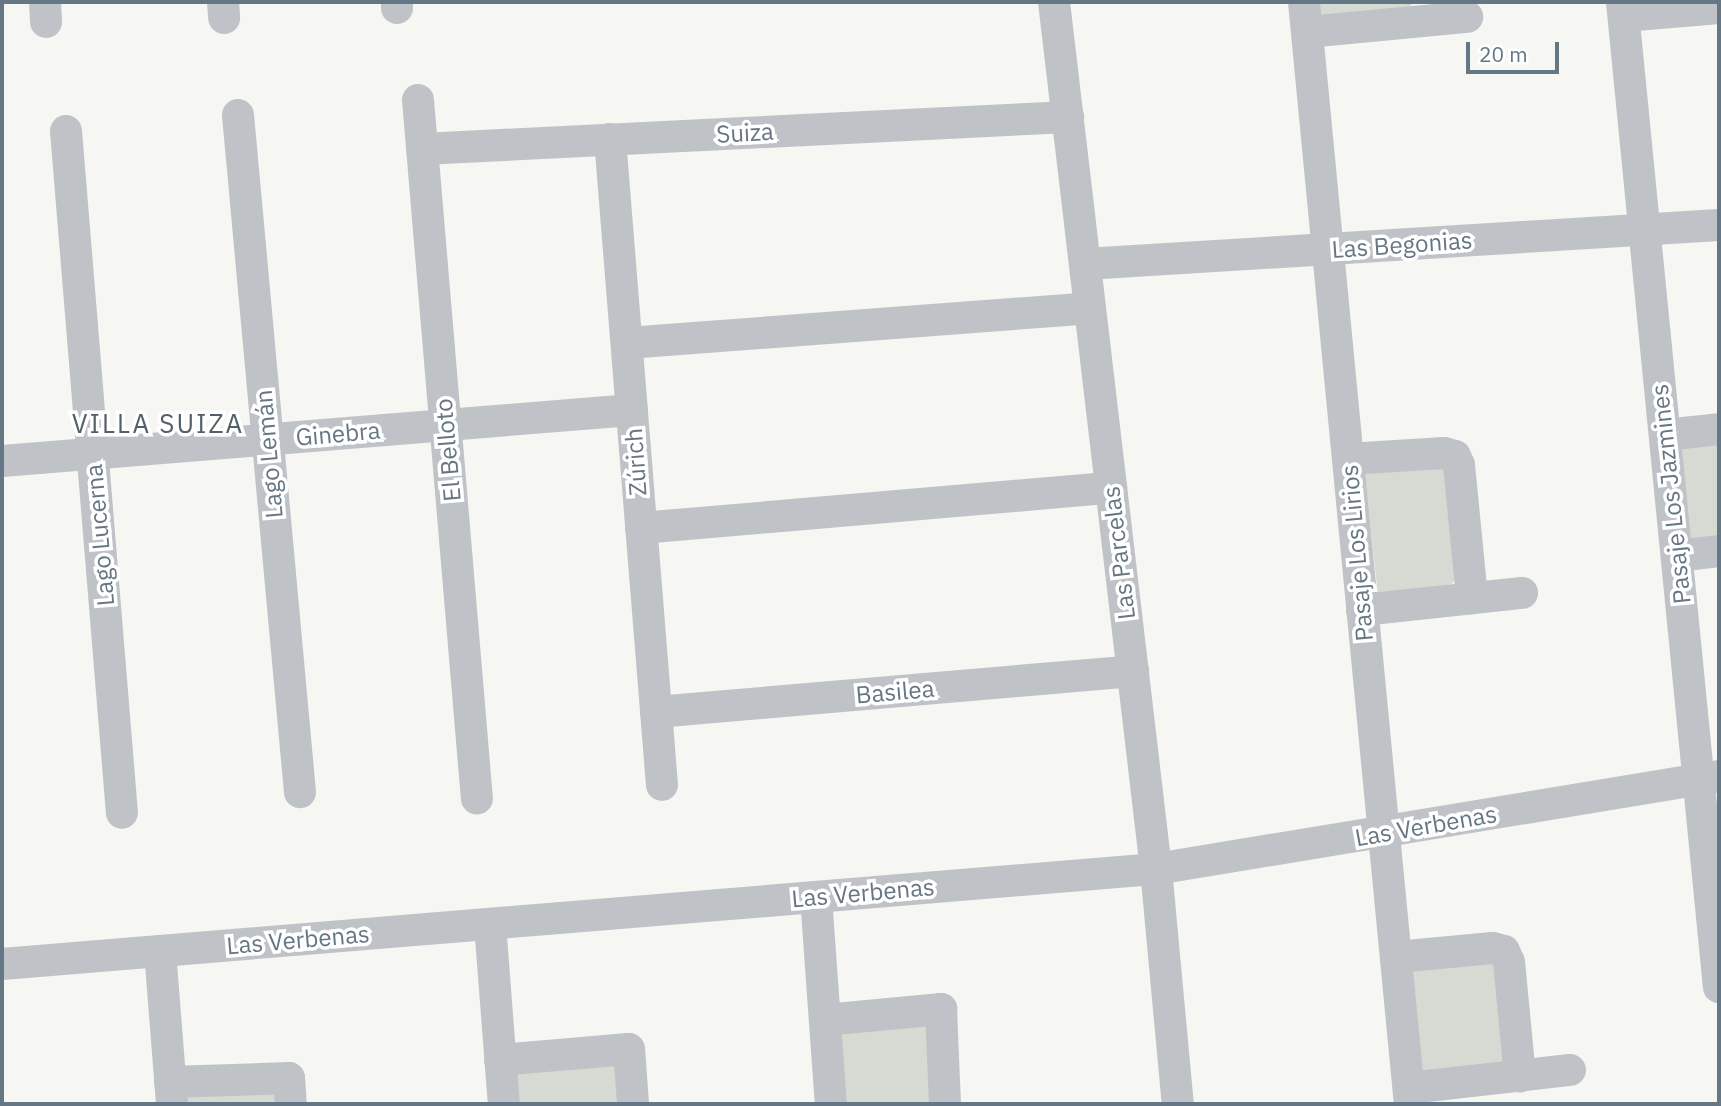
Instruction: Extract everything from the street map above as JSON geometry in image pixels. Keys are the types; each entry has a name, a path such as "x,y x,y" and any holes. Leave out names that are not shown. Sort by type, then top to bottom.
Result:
{"street":[{"name":"Las Parcelas","path":"1054,2 1156,869 1178,1104"},
{"path":"1623,9 1719,9"},
{"name":"Pasaje Los Jazmines","path":"1623,9 1677,556 1709,778 1719,987"},
{"path":"1306,17 1421,12 1467,17"},
{"name":"Pasaje Los Lirios","path":"1306,17 1410,1096"},
{"name":"El Belloto","path":"418,100 478,799"},
{"name":"Lago Lemán","path":"237,115 300,792"},
{"name":"Suiza","path":"422,149 1068,117"},
{"name":"Lago Lucerna","path":"66,131 122,813"},
{"name":"Zúrich","path":"610,139 662,785"},
{"name":"Las Begonias","path":"1085,264 1719,225"},
{"path":"627,344 1090,308"},
{"name":"Ginebra","path":"2,461 632,411"},
{"path":"1665,435 1719,429"},
{"path":"1348,459 1444,453 1455,456 1459,465 1472,598"},
{"path":"641,528 1111,488"},
{"path":"1677,556 1719,551"},
{"path":"1362,610 1522,593"},
{"name":"Basilea","path":"656,712 1133,671"},
{"name":"Las Verbenas","path":"2,964 1156,869 1384,834 1709,778"},
{"path":"816,897 831,1104"},
{"path":"490,924 504,1104"},
{"path":"1396,957 1493,948 1504,951 1509,962 1520,1076"},
{"path":"160,951 171,1093 289,1078 291,1104"},
{"path":"825,1020 941,1009 945,1104"},
{"path":"500,1060 629,1048 633,1104"},
{"path":"1410,1096 1570,1070"}],"shaded area":[{"path":"1315,2 1412,4 1402,15 1326,21 1316,13"},
{"path":"1719,439 1719,546 1688,549 1678,446"},
{"path":"1444,458 1460,572 1452,584 1378,596 1364,464"},
{"path":"1492,956 1513,1048 1501,1066 1430,1075 1417,1068 1410,977 1420,963"},
{"path":"929,1016 945,1104 836,1104 838,1024"},
{"path":"617,1059 621,1104 514,1104 512,1067"},
{"path":"276,1084 278,1104 175,1104 174,1093"}],"district":[{"name":"VILLA SUIZA","path":"158,424"}]}
